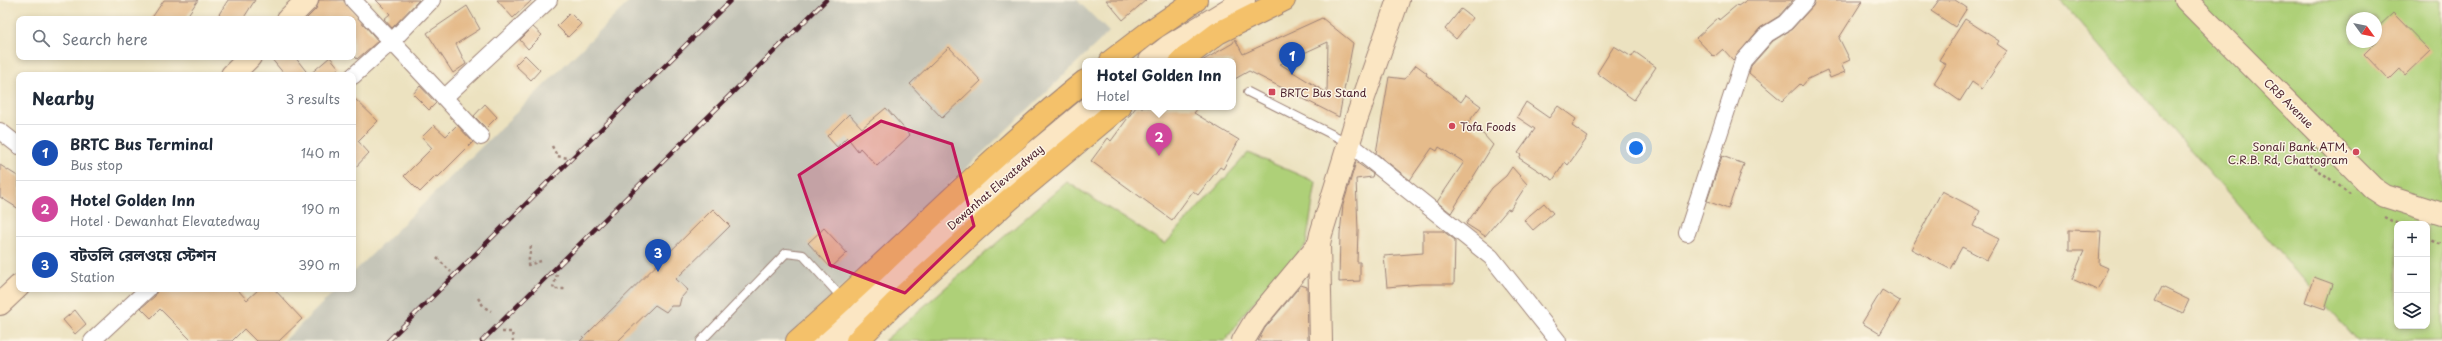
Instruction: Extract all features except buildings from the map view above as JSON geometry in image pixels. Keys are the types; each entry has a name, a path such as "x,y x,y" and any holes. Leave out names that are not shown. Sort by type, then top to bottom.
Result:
{"main road":[{"path":"291,16 307,0"},
{"path":"1115,58 1149,32 1196,0"},
{"path":"1154,58 1169,46 1244,0"},
{"path":"1184,58 1218,33 1284,0"},
{"name":"CRB Avenue","path":"2186,0 2373,188 2385,196 2442,214"},
{"path":"1321,341 1319,244 1349,143 1395,4"},
{"path":"235,72 247,60"},
{"path":"797,341 845,300 972,178 1082,85"},
{"name":"Dewanhat Elevatedway","path":"834,341 902,270 972,205 1086,110"},
{"path":"858,341 894,304 1009,200 1116,110"},
{"path":"1242,341 1255,321 1319,244"},
{"name":"Dewanhat Elevatedway","path":"814,341 902,270"},
{"path":"0,304 16,289"}],"street":[{"path":"353,0 481,136"},
{"path":"356,73 432,0"},
{"path":"445,97 549,0"},
{"path":"1687,233 1743,61 1767,34 1784,23 1806,0"},
{"path":"0,131 16,144"},
{"path":"1349,143 1491,257 1558,341"},
{"path":"92,341 145,292"}],"lane":[{"path":"1248,92 1349,143"},
{"path":"701,341 786,253 803,255 845,300"}],"path":[{"path":"552,146 557,156 568,158"},
{"path":"2430,239 2442,245"},
{"path":"531,246 528,265 541,261"},
{"path":"437,258 451,272"},
{"path":"557,274 553,289 567,289"},
{"path":"478,298 484,307 491,311"},
{"path":"502,332 512,332 513,341"}],"highlighted area":[{"path":"881,121 952,144 974,226 905,293 830,265 799,175"}],"shaded area":[{"path":"631,0 1077,0 1109,32 785,341 618,341 655,305 666,312 671,306 679,306 681,298 688,290 676,279 730,226 582,341 284,341 334,292 356,292 356,270","holes":["949,47 981,81 942,118 910,84","886,108 895,120 858,150 849,139","898,123 910,136 877,166","859,125 837,147 827,136"]}],"green space":[{"path":"2060,0 2442,0 2442,341 2357,341"},
{"path":"1248,153 1316,182 1306,245 1246,311 1225,341 884,341 1067,182 1165,244"}],"railway":[{"path":"388,341 731,0"},
{"path":"482,341 826,0"}],"place":[{"name":"BRTC Bus Terminal","path":"1292,75"},
{"name":"BRTC Bus Stand","path":"1272,92"},
{"name":"Tofa Foods","path":"1452,126"},
{"name":"Sonali Bank ATM, C.R.B. Rd, Chattogram","path":"2356,152"},
{"name":"Hotel Golden Inn","path":"1159,156"},
{"name":"বটতলি রেলওয়ে স্টেশন","path":"658,272"}]}
